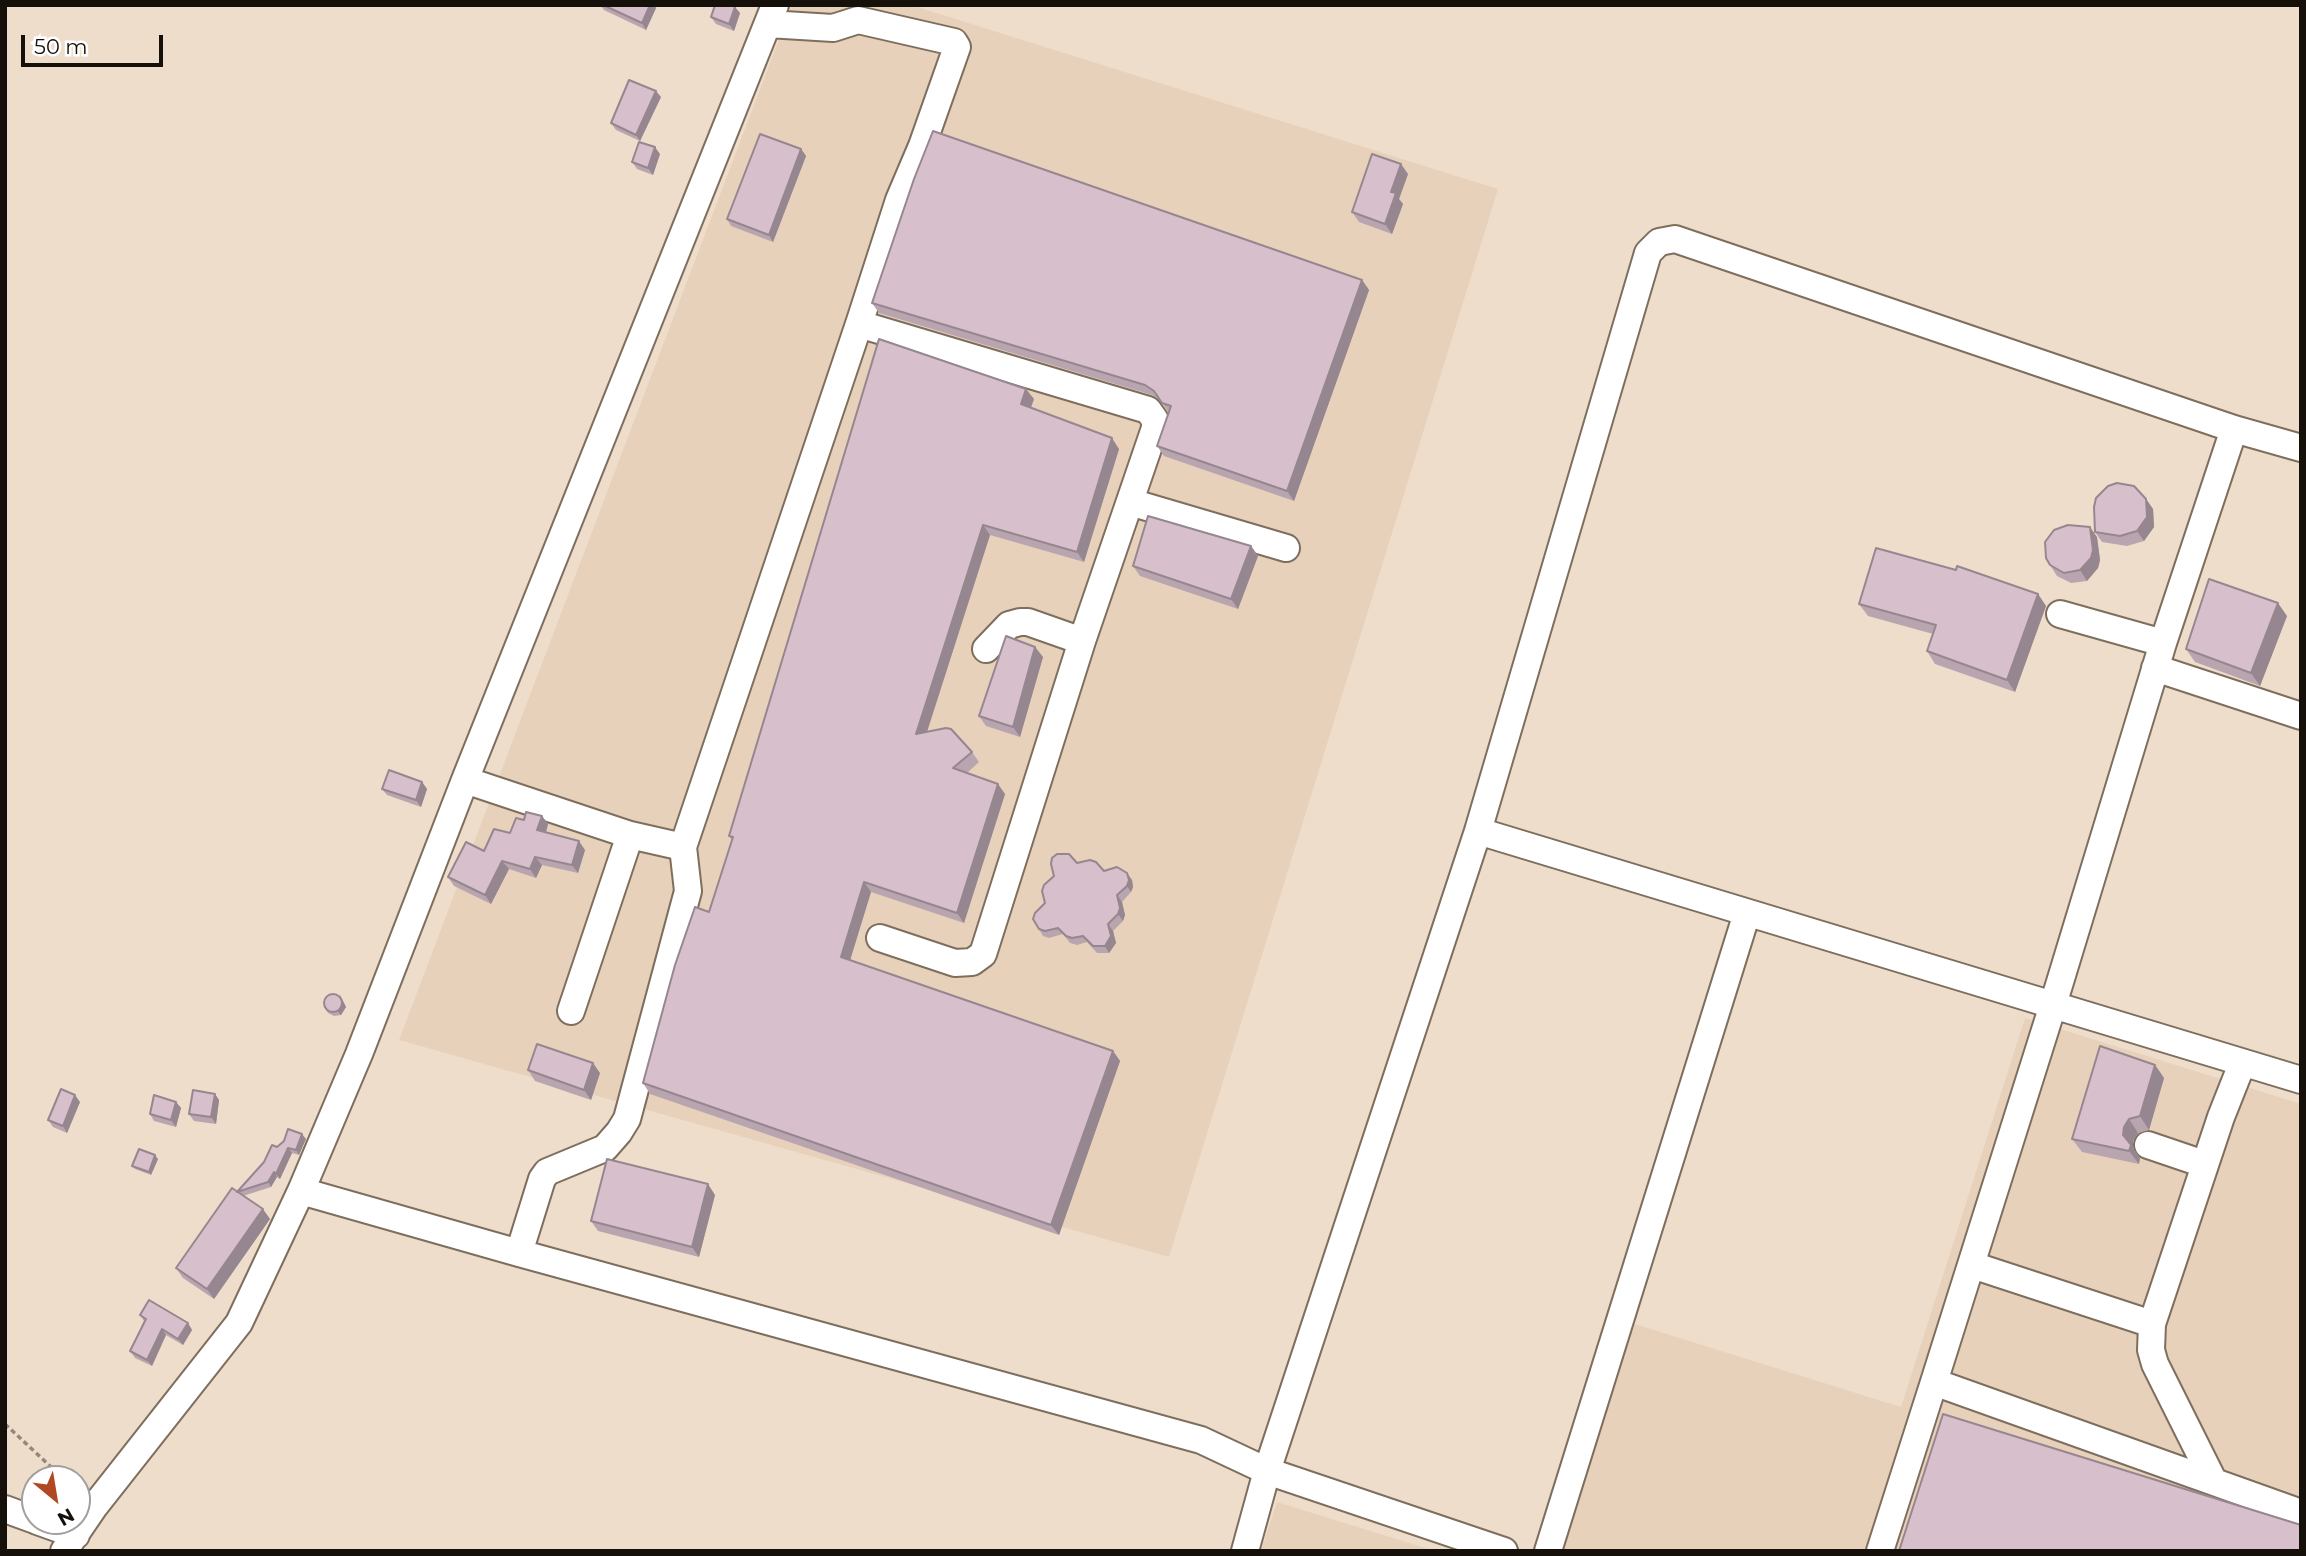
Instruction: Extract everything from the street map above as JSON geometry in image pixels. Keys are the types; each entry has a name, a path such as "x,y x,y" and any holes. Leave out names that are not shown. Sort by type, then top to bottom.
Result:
{"street":[{"path":"70,1543 94,1507 239,1323 301,1191 359,1054 465,780 772,15 833,28 858,20 954,42 957,47 931,123 899,200 683,847 688,891 627,1119 605,1147 547,1172 542,1180 519,1253"},
{"path":"1245,1551 1267,1471 1478,831 1648,253 1659,242 1675,239 2234,429 2301,448"},
{"path":"859,324 1148,410 1155,428 1082,641 983,954 972,961 955,963 880,938"},
{"path":"1880,1551 2053,1005 2155,668 2234,429"},
{"path":"1130,502 1286,548"},
{"path":"2060,614 2163,643"},
{"path":"986,649 1009,625 1020,622 1028,622 1082,641"},
{"path":"2155,668 2301,716"},
{"path":"465,780 630,835 683,847"},
{"path":"1478,831 2301,1080"},
{"path":"571,1011 630,835"},
{"path":"1548,1551 1747,913"},
{"path":"2214,1482 2155,1364 2151,1350 2152,1324 2204,1164 2242,1064"},
{"path":"2148,1144 2204,1164"},
{"path":"301,1191 1201,1440 1267,1471 1504,1551"},
{"path":"1972,1265 2152,1324"},
{"path":"1934,1382 2301,1513"}],"path":[{"path":"5,1423 50,1465"}],"shaded area":[{"path":"792,5 911,5 1498,189 1169,1257 399,1040"},
{"path":"2025,1018 2301,1104 2301,1551 1534,1551 1609,1316 1901,1407"},
{"path":"1277,1502 1435,1551 1261,1551"}],"building":[{"path":"603,5 650,5 642,23"},
{"path":"715,5 735,7 729,24 711,17"},
{"path":"629,80 656,91 636,135 611,123"},
{"path":"933,131 1362,280 1287,491 1157,446 1171,406 1162,403 1154,391 1145,385 872,303"},
{"path":"760,134 801,149 769,235 727,219"},
{"path":"639,142 655,147 648,168 632,162"},
{"path":"1372,154 1401,164 1391,192 1396,193 1385,224 1352,212"},
{"path":"879,339 1026,389 1021,404 1112,438 1077,552 983,525 916,734 951,729 972,752 953,768 998,784 957,913 864,882 841,957 1113,1051 1051,1225 643,1083 675,965 695,907 709,912 733,837 729,836"},
{"path":"2117,483 2134,486 2146,499 2147,517 2137,531 2120,536 2095,532 2096,498 2108,486"},
{"path":"1148,516 1251,546 1231,599 1133,566"},
{"path":"2068,525 2090,527 2093,550 2091,558 2080,570 2064,573 2050,565 2046,558 2045,542 2054,530"},
{"path":"1876,548 1956,570 1957,566 2038,594 2007,680 1927,651 1936,625 1859,604"},
{"path":"2209,579 2278,603 2251,673 2186,649"},
{"path":"1006,636 1035,647 1013,727 979,716"},
{"path":"389,770 422,782 416,800 382,789"},
{"path":"526,812 542,816 537,830 579,841 572,865 535,857 530,869 502,861 485,895 448,877 466,842 484,851 494,829 510,833 516,818 524,820"},
{"path":"1057,854 1069,854 1077,863 1090,860 1096,862 1104,871 1117,867 1127,873 1129,880 1127,886 1117,895 1120,908 1108,924 1111,936 1105,946 1093,946 1083,936 1066,936 1058,928 1045,931 1039,929 1033,919 1045,903 1042,891 1044,885 1054,876 1051,864 1052,858"},
{"path":"329,994 337,994 342,1003 340,1010 329,1012 324,1007 324,999"},
{"path":"537,1044 593,1063 584,1090 528,1070"},
{"path":"2100,1046 2155,1065 2140,1116 2129,1119 2124,1127 2123,1135 2131,1145 2129,1151 2072,1139"},
{"path":"61,1089 75,1095 63,1126 48,1120"},
{"path":"193,1090 215,1094 211,1117 189,1114"},
{"path":"154,1095 176,1102 171,1120 150,1114"},
{"path":"288,1129 302,1134 296,1150 288,1148 276,1174 274,1172 268,1182 237,1192 264,1162 272,1145 277,1147 284,1141"},
{"path":"139,1149 155,1155 149,1172 132,1166"},
{"path":"607,1159 708,1184 692,1247 591,1221"},
{"path":"232,1188 263,1209 207,1289 176,1268"},
{"path":"149,1300 188,1323 178,1339 162,1329 147,1360 130,1351 146,1319 140,1315"},
{"path":"1943,1414 2301,1525 2301,1551 1899,1551"}]}
